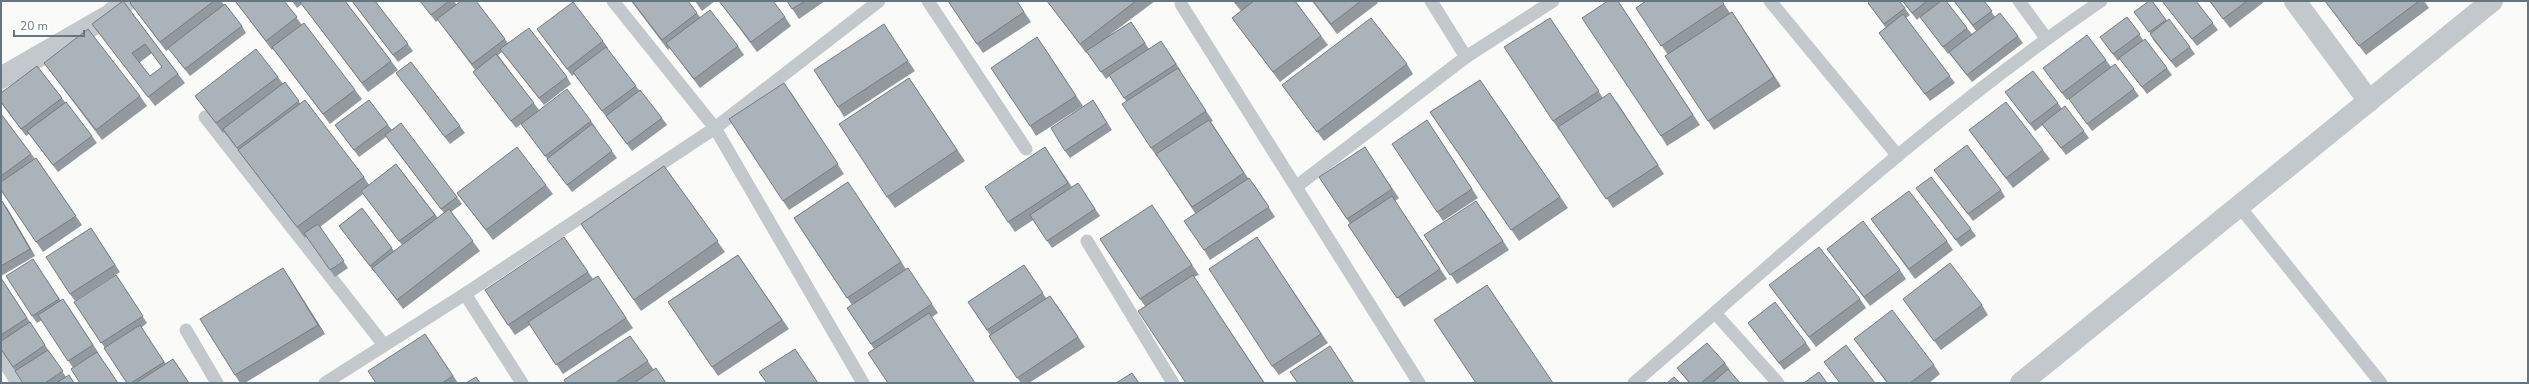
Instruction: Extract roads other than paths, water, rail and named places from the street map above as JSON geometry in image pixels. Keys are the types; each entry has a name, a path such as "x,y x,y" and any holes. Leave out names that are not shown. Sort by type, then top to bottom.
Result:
{"street":[{"path":"1,78 103,19 126,1"},
{"path":"2295,1 2369,101"},
{"path":"2021,383 2492,1"}],"lane":[{"path":"613,1 715,128 863,383"},
{"path":"325,383 465,294 715,128 879,1"},
{"path":"928,1 1026,149"},
{"path":"1432,1 1466,57"},
{"path":"1297,186 1466,57 1553,1"},
{"path":"2019,1 2046,38"},
{"path":"1634,383 1898,156 2046,38 2101,1"},
{"path":"1773,2 1898,156"},
{"path":"1181,4 1297,186 1419,383"},
{"path":"204,117 384,345"},
{"path":"2239,206 2381,383"},
{"path":"1087,241 1173,383"},
{"path":"465,294 522,383"},
{"path":"1715,313 1778,383"},
{"path":"186,330 217,383"},
{"path":"1,357 17,383"}]}
